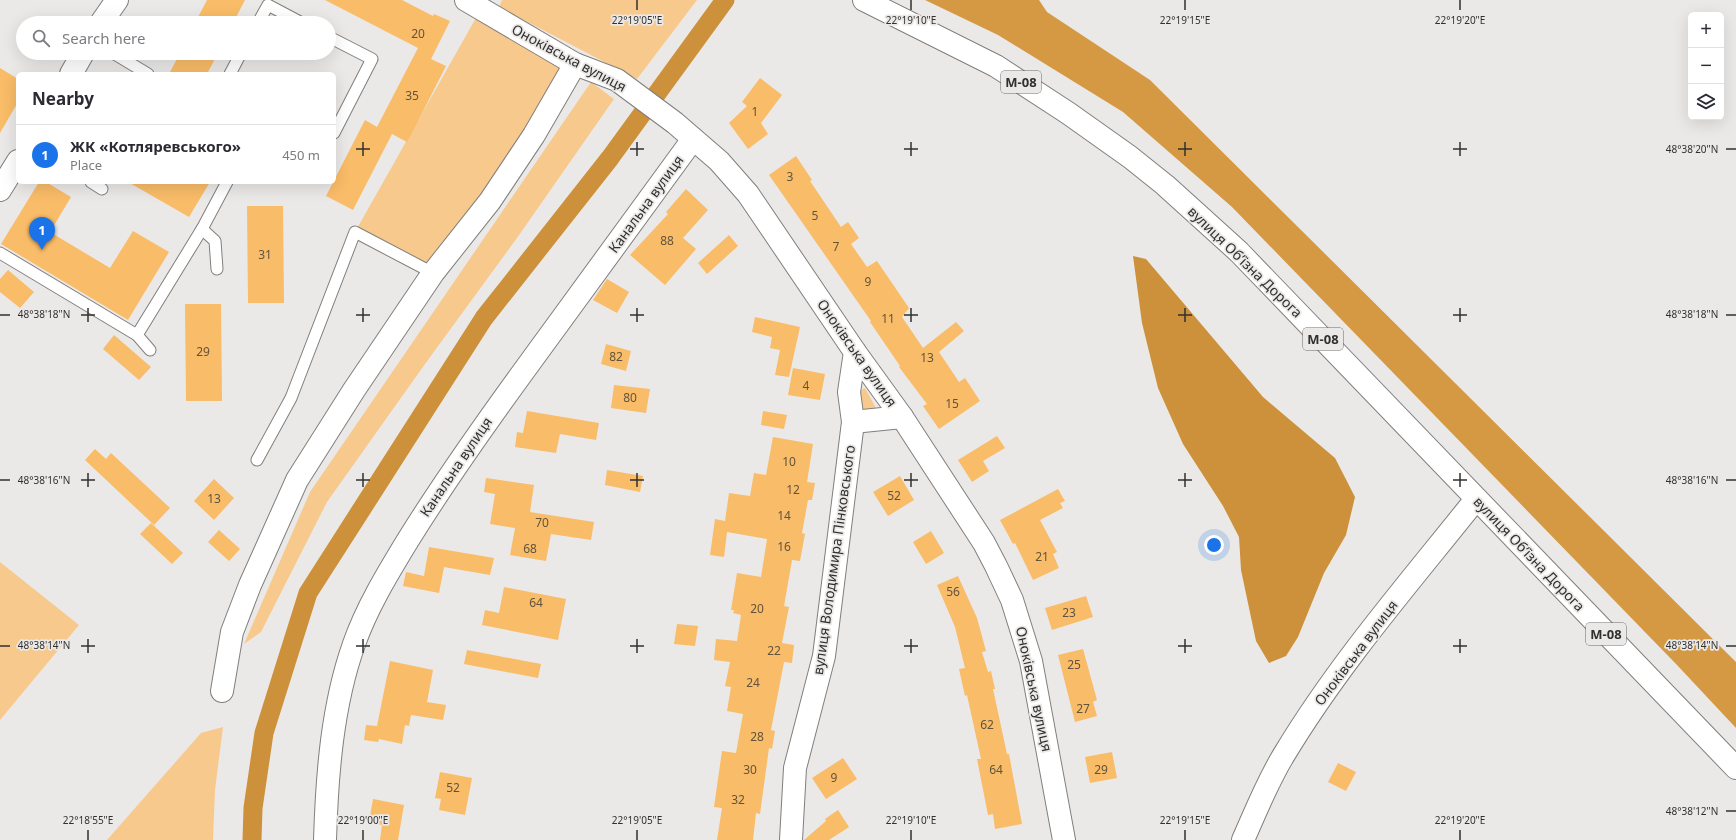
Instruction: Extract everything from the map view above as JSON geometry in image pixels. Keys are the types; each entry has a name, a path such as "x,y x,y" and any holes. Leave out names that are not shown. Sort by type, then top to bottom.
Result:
{"main road":[{"path":"106,16 117,0"},
{"name":"Оноківська вулиця","path":"466,0 575,64 617,80 675,123 719,161 748,194 855,352 902,417 984,543 1012,600 1031,661 1064,840"},
{"name":"вулиця Обʼїзна Дорога","path":"864,0 996,66 1068,113 1130,157 1165,185 1239,252 1736,768"},
{"path":"71,72 79,60"},
{"path":"222,691 232,632 250,585 297,480 354,390 433,274 490,201 534,136 575,64"},
{"name":"Канальна вулиця","path":"325,840 326,802 331,751 337,714 354,644 368,611 395,562 427,510 482,428 693,139"},
{"path":"0,190 16,164"},
{"name":"вулиця Володимира Пінковського","path":"791,840 795,768 824,656 852,422 849,392 855,352"},
{"path":"852,422 902,417"},
{"name":"Оноківська вулиця","path":"1243,840 1276,770 1303,725 1342,668 1476,499"}],"lane":[{"path":"262,16 268,5 289,16"},
{"path":"336,41 372,59 336,129"},
{"path":"125,60 145,72"},
{"path":"231,72 237,60"},
{"path":"95,184 102,188"},
{"path":"137,335 202,229 226,184"},
{"path":"202,229 215,241 218,269"},
{"path":"257,460 291,398 355,232 433,274"},
{"path":"0,253 137,335 150,350"}],"shaded area":[{"path":"502,0 697,0 637,79 499,7"},
{"path":"925,0 1039,0 1047,12 1150,80 1736,662 1736,728 1677,665 1232,207 1123,112 998,35"},
{"path":"481,9 575,64 433,273 355,232"},
{"path":"591,82 614,99 517,238 327,502 261,632 244,644 310,492"},
{"path":"1133,256 1146,259 1263,397 1335,458 1355,497 1346,535 1324,573 1298,637 1286,656 1269,663 1256,641 1241,570 1239,537 1223,506 1183,444 1158,388 1142,323"},
{"path":"865,388 877,410 866,411 858,406 859,391"},
{"path":"0,562 79,625 0,720"},
{"path":"223,727 215,790 213,840 107,840 201,733"}],"building":[{"path":"207,0 245,0 237,16 199,16"},
{"path":"325,0 402,0 433,16 434,14 450,21 431,59 446,66 416,125 407,142 392,134 353,210 326,196 332,184 336,184 336,177 365,120 377,127 418,48"},
{"path":"176,60 214,60 208,72 170,72"},
{"path":"0,68 16,78 16,105 0,133"},
{"path":"760,78 782,95 761,123 768,134 748,149 729,123 747,106 742,102"},
{"path":"796,156 812,180 810,181 841,227 848,222 859,238 851,244 867,267 877,261 909,308 902,317 923,348 956,322 964,331 939,352 959,382 965,378 980,401 939,429 923,406 927,404 899,367 900,366 870,322 871,321 769,175"},
{"path":"38,184 49,184 71,197 50,232 110,268 133,231 169,252 128,320 1,244"},
{"path":"131,184 209,184 189,217"},
{"path":"686,189 708,210 683,238 696,249 665,285 630,255 668,214 666,212"},
{"path":"247,206 283,206 284,303 248,303"},
{"path":"729,235 738,246 707,274 698,263"},
{"path":"8,270 34,292 20,308 0,292 0,279"},
{"path":"607,279 629,292 617,313 593,300"},
{"path":"185,304 221,304 222,401 186,401"},
{"path":"755,317 800,327 789,377 775,375 780,350 770,348 772,337 752,332"},
{"path":"114,335 151,367 139,380 103,349"},
{"path":"606,344 631,351 626,371 601,364"},
{"path":"793,368 825,374 820,400 788,395"},
{"path":"614,385 650,389 646,413 611,408"},
{"path":"527,411 599,423 596,440 560,434 556,453 515,447 517,432 523,433"},
{"path":"763,411 787,415 784,429 761,425"},
{"path":"997,436 1005,448 983,461 989,471 972,482 958,460"},
{"path":"773,437 813,444 807,482 815,483 812,500 808,500 802,533 805,534 800,561 792,560 784,606 789,607 782,643 794,645 792,663 784,662 771,730 775,731 772,749 769,748 760,814 756,813 753,840 717,840 722,808 714,807 722,751 736,753 743,714 727,711 731,687 725,686 730,662 714,660 716,639 737,641 741,615 733,613 734,610 731,610 737,573 761,577 767,539 727,532 724,557 710,555 715,519 725,521 729,493 750,496 754,473 766,475"},
{"path":"95,449 106,459 111,453 170,508 154,525 85,460"},
{"path":"607,470 643,476 640,492 605,485"},
{"path":"900,476 914,500 888,516 873,492"},
{"path":"486,478 534,485 530,512 594,522 591,540 551,534 546,561 510,555 515,528 490,524 495,494 484,492"},
{"path":"214,479 234,498 214,520 194,501"},
{"path":"1058,489 1065,501 1060,503 1063,508 1040,520 1057,552 1053,554 1059,568 1033,580 1015,543 1013,544 1000,520"},
{"path":"151,523 183,553 172,564 140,534"},
{"path":"219,530 240,549 229,561 208,542"},
{"path":"931,531 944,553 926,564 913,542"},
{"path":"429,547 494,558 490,575 444,567 439,593 403,586 406,572 424,576"},
{"path":"958,576 977,618 986,651 982,652 988,672 991,671 995,689 993,689 1007,754 1009,754 1022,824 995,829 993,814 988,815 977,759 981,759 967,695 965,696 959,669 965,668 955,627 937,585"},
{"path":"504,587 566,599 558,640 482,625 485,610 499,613"},
{"path":"1086,596 1093,617 1052,630 1045,608"},
{"path":"677,624 698,626 695,646 674,644"},
{"path":"1083,649 1097,700 1093,702 1097,716 1075,722 1058,655"},
{"path":"467,650 541,664 538,678 464,664"},
{"path":"390,661 433,670 427,702 446,705 443,720 411,715 409,726 405,725 402,744 379,739 378,742 364,740 366,725 377,726"},
{"path":"1112,752 1117,778 1090,783 1085,757"},
{"path":"843,758 857,779 826,799 812,778"},
{"path":"1338,763 1356,772 1346,791 1328,782"},
{"path":"440,772 472,778 465,815 439,810 441,799 435,798"},
{"path":"373,799 404,805 398,840 380,840 382,825 369,822"},
{"path":"838,810 849,827 829,840 804,840 826,821 825,819"}],"waterway":[{"path":"252,840 253,808 264,733 308,593 484,318 610,158 725,0"}],"place":[{"name":"ЖК «Котляревського»","path":"42,250"}]}
